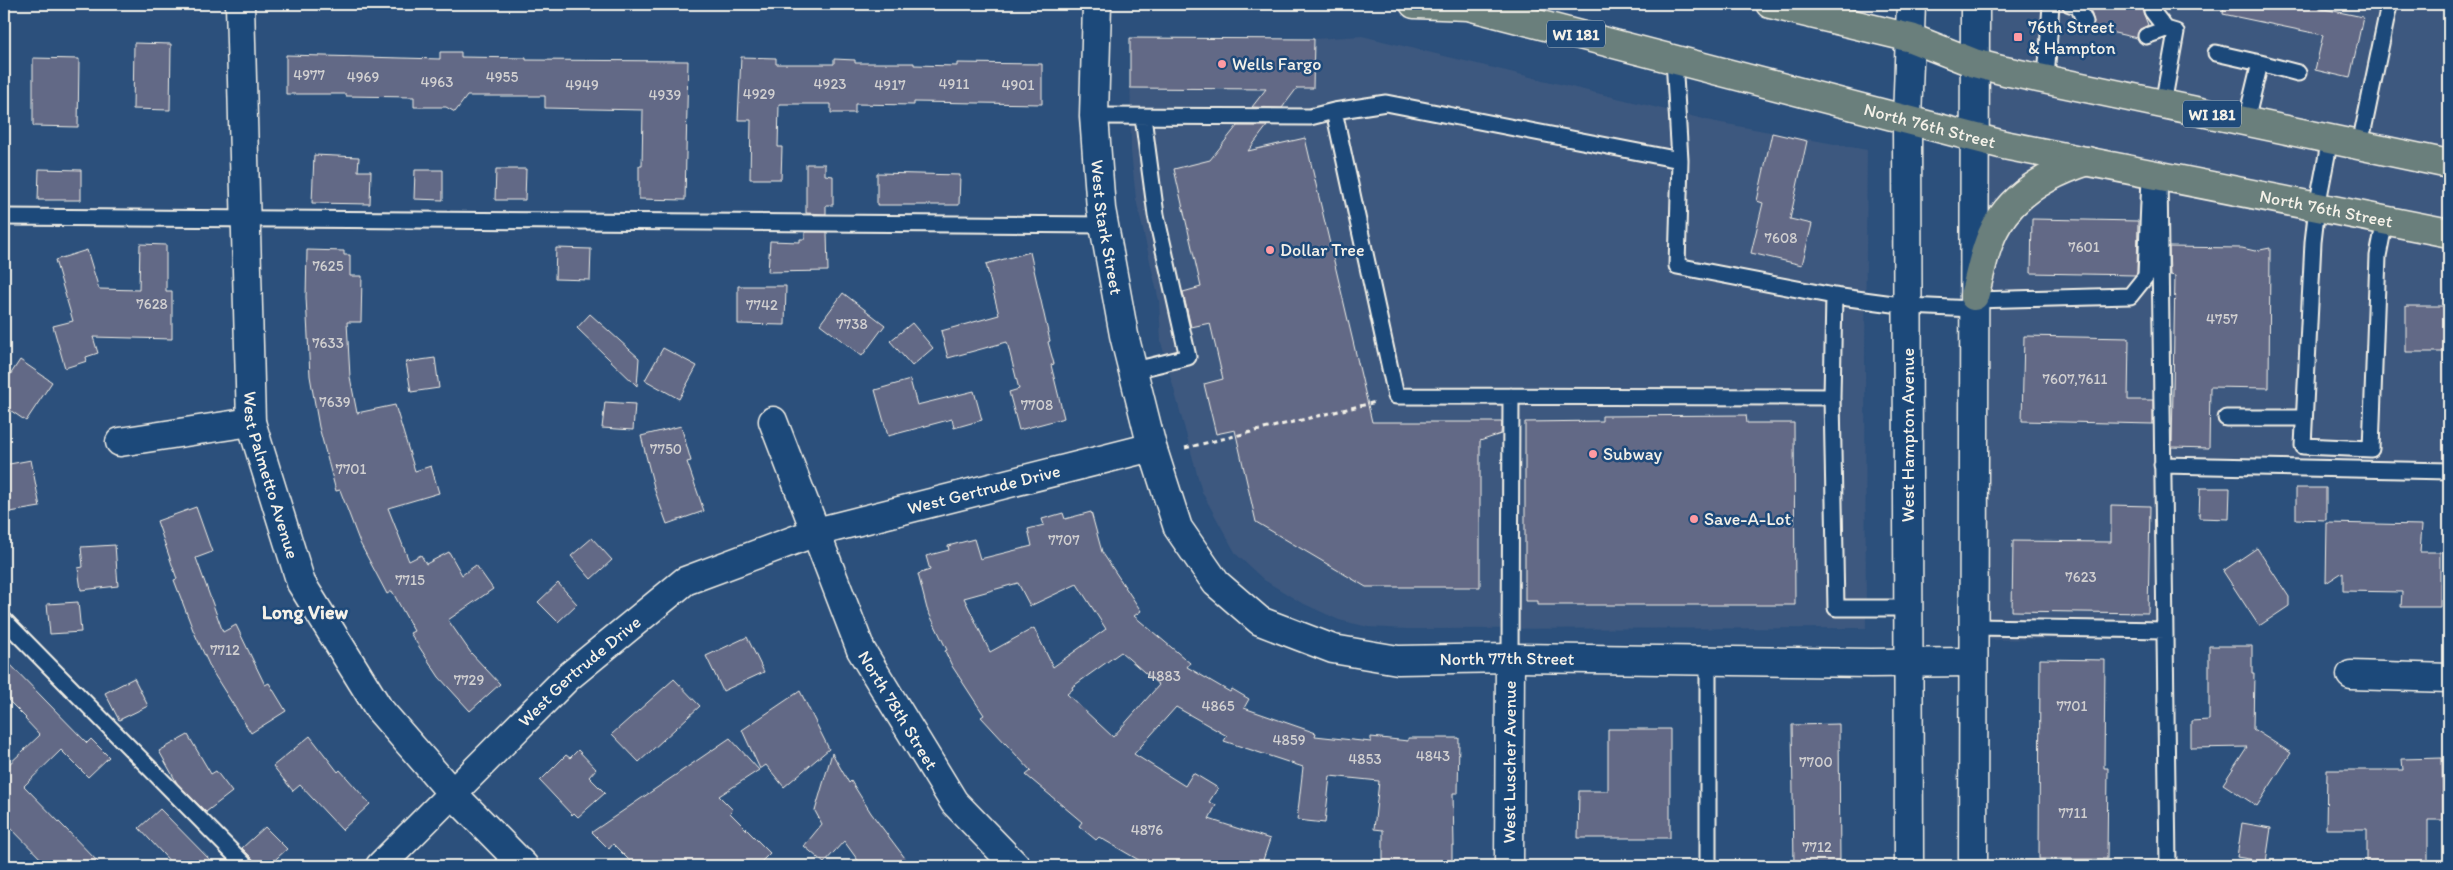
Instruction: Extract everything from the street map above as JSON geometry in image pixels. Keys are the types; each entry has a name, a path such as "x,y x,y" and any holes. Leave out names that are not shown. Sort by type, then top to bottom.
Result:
{"main road":[{"name":"North 76th Street","path":"1414,4 1468,5 1974,138 2449,233"},
{"name":"WI 181","path":"1770,4 1911,38 1974,63 2046,80 2449,164"},
{"path":"1974,301 1997,224 2007,210 2057,172 2088,161"}],"street":[{"name":"West Palmetto Avenue","path":"240,4 251,422 300,583 379,709 453,794 524,866"},
{"name":"West Stark Street","path":"1097,4 1094,116 1104,225 1124,335 1135,370 1152,447"},
{"name":"West Hampton Avenue","path":"1909,866 1907,120 1911,4"},
{"path":"1973,866 1972,627 1975,4"},
{"path":"773,421 816,532"},
{"path":"120,442 251,422"},
{"name":"West Gertrude Drive","path":"380,866 567,678 684,581 816,532 1152,447"},
{"name":"North 77th Street","path":"1152,447 1178,528 1216,583 1260,621 1333,649 1398,660 1510,658 1909,663 1972,662"},
{"name":"North 78th Street","path":"816,532 861,650 954,802 1016,866"},
{"name":"West Luscher Avenue","path":"1509,866 1510,658"},
{"path":"2351,676 2449,678"}],"lane":[{"path":"2046,80 2051,4"},
{"path":"2077,4 2085,22"},
{"path":"2360,145 2389,5 2383,4"},
{"path":"2152,11 2166,29 2176,32 2163,104"},
{"path":"2146,36 2166,29"},
{"path":"2216,53 2298,74"},
{"path":"1674,60 1680,160 1677,266 1834,296 1908,306 1974,301 2130,296 2146,276 2147,207 2155,174"},
{"path":"2246,121 2260,63"},
{"path":"1094,116 1310,117 1334,111 1386,103 1680,160"},
{"path":"1334,111 1396,396 1832,397"},
{"path":"1135,370 1188,357 1156,215 1143,117"},
{"path":"2330,139 2317,207 2313,242 2304,446 2372,449 2378,256 2384,220"},
{"path":"2155,174 2162,466 2168,866"},
{"path":"4,217 1104,225"},
{"path":"1834,296 1832,397 1836,608 1909,608"},
{"path":"1510,658 1511,396"},
{"path":"2226,418 2304,418"},
{"path":"2162,466 2449,471"},
{"path":"4,620 246,866"},
{"path":"1972,627 2165,630"},
{"path":"1708,660 1708,866"}],"path":[{"path":"1185,448 1356,408 1396,396"}],"shaded area":[{"path":"1979,4 2449,4 2449,471 2162,465 2165,638 1972,640"},
{"path":"1362,36 1716,122 1867,150 1865,353 1866,628 1407,629 1368,627 1339,620 1300,602 1264,580 1236,554 1202,492 1161,342 1159,301 1136,199 1131,152 1130,38 1314,39"}],"building":[{"path":"2089,4 2146,4 2143,12 2148,25 2139,30 2137,38 2092,28 2094,23"},
{"path":"2224,4 2320,4 2319,8 2363,17 2350,78 2315,70 2323,35 2223,14"},
{"name":"Wells Fargo","path":"1130,38 1314,39 1313,88 1297,88 1282,108 1252,107 1266,89 1130,88"},
{"path":"134,43 171,44 170,110 133,109"},
{"path":"440,52 461,52 461,57 526,58 526,60 688,61 685,200 639,199 639,166 642,166 643,110 545,108 545,96 467,96 455,112 446,107 414,107 414,97 286,94 286,55 440,59"},
{"path":"741,57 776,58 776,64 834,64 834,59 855,60 855,63 914,63 914,65 957,66 957,63 1042,64 1042,104 914,102 914,105 855,104 855,113 831,113 831,104 779,104 778,147 782,147 781,179 750,179 751,120 738,120"},
{"path":"33,58 79,59 78,127 33,126"},
{"path":"1237,126 1267,126 1248,151 1305,138 1372,422 1502,422 1501,434 1480,441 1480,587 1366,587 1256,522 1235,430 1216,434 1204,384 1223,379 1210,323 1191,327 1190,323 1183,292 1201,287 1174,169 1210,160"},
{"path":"1772,133 1807,141 1790,219 1812,224 1802,265 1751,253 1763,203 1757,201"},
{"path":"314,155 359,157 358,171 371,171 370,204 312,203"},
{"path":"806,164 825,164 825,175 833,176 833,205 826,205 826,214 806,213"},
{"path":"39,169 81,170 81,200 38,200"},
{"path":"496,169 526,169 525,200 495,200"},
{"path":"415,170 443,170 443,200 414,199"},
{"path":"877,173 960,175 959,205 877,205"},
{"path":"2032,219 2138,221 2137,273 2135,275 2031,273"},
{"path":"805,232 827,232 828,271 768,272 770,241 800,242 800,239 805,239"},
{"path":"140,244 166,245 166,291 172,291 172,339 93,337 98,353 86,357 87,361 65,368 53,326 73,321 55,260 87,250 99,289 139,290"},
{"path":"2169,247 2242,248 2255,251 2270,248 2269,388 2210,387 2209,448 2172,447 2175,276 2170,275"},
{"path":"556,248 591,249 590,280 555,279"},
{"path":"307,250 344,251 344,255 350,255 350,276 362,276 361,322 347,322 350,377 357,413 395,405 415,471 431,466 439,493 388,508 409,561 421,555 426,564 449,552 462,575 476,565 493,589 448,620 471,653 500,684 470,711 439,677 410,633 414,631 392,591 387,594 360,543 340,490 336,491 319,427 310,376 306,297"},
{"path":"1030,252 1050,341 1048,342 1054,364 1051,365 1064,418 1019,430 1009,392 1019,389 1007,342 948,358 941,331 999,315 986,264"},
{"path":"738,286 786,286 785,325 738,324"},
{"path":"843,293 885,325 862,356 820,324"},
{"path":"2406,306 2447,306 2447,352 2406,352"},
{"path":"590,314 639,358 637,386 577,328"},
{"path":"912,323 933,348 912,366 890,341"},
{"path":"2024,336 2129,338 2128,400 2153,400 2153,424 2022,421"},
{"path":"663,348 697,366 679,399 645,380"},
{"path":"435,358 439,388 411,392 406,362"},
{"path":"20,360 52,382 26,421 4,406 4,384"},
{"path":"910,380 917,405 974,391 982,420 954,428 952,419 888,436 875,390"},
{"path":"605,402 635,404 633,430 602,428"},
{"path":"1746,415 1747,423 1794,423 1795,605 1538,605 1538,601 1525,601 1525,422 1602,421 1602,416"},
{"path":"681,426 691,461 687,462 704,511 667,524 655,491 641,436"},
{"path":"31,460 40,507 4,513 4,465"},
{"path":"2200,488 2230,488 2229,519 2199,518"},
{"path":"2296,488 2326,488 2326,520 2296,519"},
{"path":"2111,505 2150,506 2148,613 2012,611 2013,541 2111,542"},
{"path":"196,507 212,552 196,558 223,632 236,625 265,685 269,683 286,711 251,733 212,671 193,630 174,580 177,579 157,521"},
{"path":"1091,512 1102,552 1141,611 1134,616 1190,663 1187,667 1230,692 1232,689 1249,699 1244,708 1316,733 1315,736 1371,742 1371,737 1408,741 1408,738 1459,738 1458,793 1453,793 1454,846 1452,846 1452,866 1383,866 1383,830 1374,829 1379,781 1330,776 1325,823 1297,820 1303,767 1224,741 1227,736 1176,707 1134,754 1185,786 1193,773 1218,788 1209,802 1216,805 1209,819 1270,839 1261,866 1149,866 1099,837 1096,840 1079,826 1082,822 1026,775 1031,771 981,717 984,715 952,666 945,651 947,650 927,609 918,574 930,570 926,556 949,550 948,546 974,539 980,559 1032,546 1028,529 1044,525 1042,519 1063,513 1065,519","holes":["1018,583 1030,606 1077,584 1106,629 1053,667 1034,628 990,652 964,598","1121,652 1159,685 1113,737 1067,694 1073,689 1072,687"]},
{"path":"2327,523 2422,525 2420,552 2440,552 2440,607 2401,607 2402,592 2343,591 2343,572 2326,583"},
{"path":"592,538 612,560 591,579 571,556"},
{"path":"115,545 118,586 81,590 78,568 83,567 81,547"},
{"path":"2257,548 2289,597 2289,606 2259,626 2223,571"},
{"path":"558,583 577,604 558,622 538,602"},
{"path":"78,602 81,632 50,634 47,604"},
{"path":"747,637 764,672 723,691 706,656"},
{"path":"2209,646 2252,646 2252,673 2254,673 2253,729 2291,753 2257,806 2223,784 2247,747 2191,748 2191,721 2209,720"},
{"path":"4,658 87,743 91,739 109,757 88,777 61,750 24,786 102,866 48,866 4,821 4,765 6,767 40,735 4,696"},
{"path":"2040,659 2105,660 2104,768 2108,768 2107,859 2039,859"},
{"path":"134,678 148,706 119,720 105,693"},
{"path":"674,679 700,706 639,762 612,734"},
{"path":"800,691 829,749 784,787 766,765 760,769 742,730"},
{"path":"1839,724 1840,866 1794,866 1792,725"},
{"path":"1608,729 1670,729 1670,838 1578,838 1579,791 1608,791"},
{"path":"188,735 211,774 216,771 232,792 206,812 177,783 159,751"},
{"path":"310,736 338,772 340,770 370,804 342,830 300,785 293,791 273,766"},
{"path":"730,738 759,770 719,796 733,810 730,813 770,853 757,866 635,866 613,844 609,849 592,832"},
{"path":"578,750 596,769 589,777 605,793 578,817 574,813 572,815 540,781 566,755 570,758"},
{"path":"832,753 849,783 851,781 871,813 911,866 862,866 844,841 824,863 804,846 822,824 815,811"},
{"path":"2442,758 2443,820 2428,820 2428,866 2399,866 2400,861 2367,862 2367,829 2326,829 2327,770 2403,770 2402,759"},
{"path":"160,809 216,866 174,866 139,828"},
{"path":"2242,823 2271,828 2266,862 2237,857"},
{"path":"265,827 287,849 268,866 255,866 253,859 242,848"}],"place":[{"name":"76th Street & Hampton","path":"2018,37"},
{"name":"Wells Fargo","path":"1222,64"},
{"name":"Dollar Tree","path":"1270,250"},
{"name":"Subway","path":"1593,454"},
{"name":"Save-A-Lot","path":"1694,519"}],"district":[{"name":"Long View","path":"305,612"}]}
